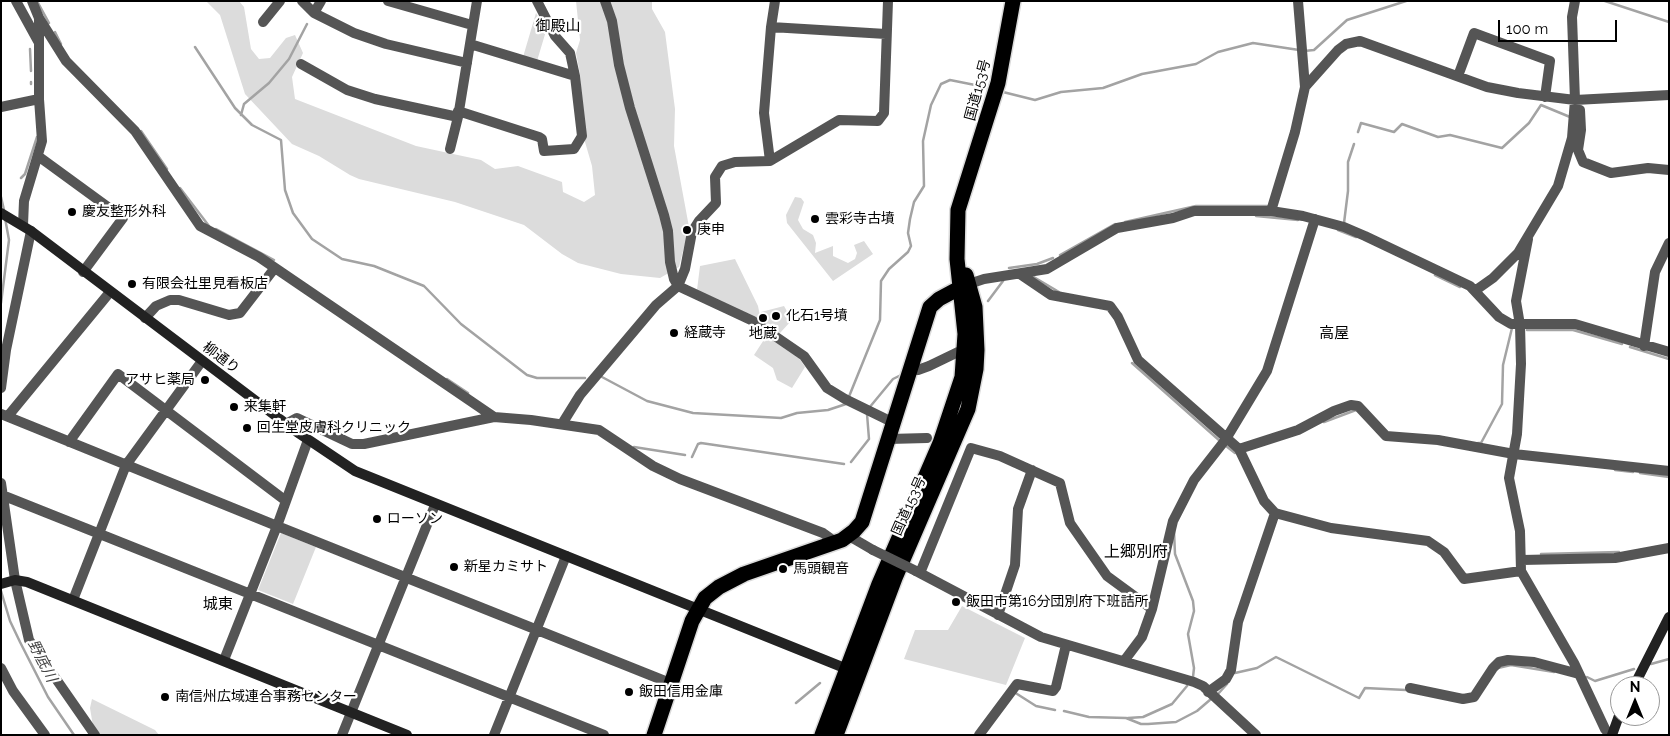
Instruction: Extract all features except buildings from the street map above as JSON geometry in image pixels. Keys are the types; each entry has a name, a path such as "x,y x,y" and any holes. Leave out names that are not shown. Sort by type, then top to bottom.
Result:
{"highway":[{"name":"国道153号","path":"822,735 895,578 968,409 976,369 977,350 975,307 964,286 962,219 969,188 968,185 998,83 1013,1"},
{"path":"654,735 670,683 698,608 708,595 732,580 832,544 849,536 862,522 867,512 930,307 938,298 964,286"},
{"name":"国道153号","path":"836,735 852,671"}],"street":[{"path":"16,1 38,41"},
{"path":"32,1 39,18 66,61 135,131 200,226 243,248 494,417"},
{"path":"263,22 280,1"},
{"path":"302,1 314,13 354,33 378,42 467,63"},
{"path":"314,13 321,1"},
{"path":"388,1 472,25"},
{"path":"450,149 458,114 477,1"},
{"path":"301,64 338,86 357,93 458,114 540,137 544,151 569,151 578,146 582,136 575,76 570,53 555,36 537,1"},
{"path":"605,1 612,21 619,65 630,108 664,215 668,231 670,262 674,279 678,286 728,308 762,327 804,356 825,384 847,401 894,423"},
{"path":"770,161 764,114 775,1"},
{"path":"562,424 580,395 656,305 678,286 685,269 692,232 699,221 716,203 714,184 717,171 728,163 770,161 838,120 874,123 878,121 884,112 888,1"},
{"path":"1271,211 1295,132 1305,87 1298,1"},
{"path":"1575,1 1572,17 1577,99 1581,130 1578,150 1582,162 1611,173 1648,168 1669,170"},
{"path":"1,388 24,226 24,201 42,141 39,99 39,18"},
{"path":"771,27 886,34"},
{"path":"1458,76 1474,33 1550,62 1545,97"},
{"path":"1305,87 1338,50 1353,41 1360,41 1487,87 1545,97 1577,99 1669,95"},
{"path":"470,44 575,76"},
{"path":"1,107 39,99"},
{"path":"1476,290 1493,278 1518,253 1558,186 1572,138 1577,99"},
{"path":"38,156 123,218 83,272"},
{"path":"964,286 984,279 1047,269 1117,228 1173,218 1194,211 1271,211 1315,219 1344,227 1365,236 1476,290 1503,321 1520,325 1575,324 1669,352"},
{"name":"柳通り","path":"1,213 24,226 202,362 308,440 355,471 435,505 698,608 852,671"},
{"path":"1124,661 1142,637 1152,609 1173,521 1194,480 1226,439 1267,371 1315,219"},
{"path":"1528,239 1516,301 1520,325 1517,434 1509,478 1520,531 1521,571 1579,674 1605,729 1611,735"},
{"path":"1644,346 1655,272 1669,243"},
{"path":"145,318 156,306 170,300 179,300 229,314 240,313 274,269"},
{"path":"1020,274 1051,295 1110,306 1118,317 1138,360 1239,449 1264,501 1275,513 1331,528 1428,541 1444,552 1464,578 1521,571"},
{"path":"110,292 4,415 126,466 406,576 670,683"},
{"path":"910,369 918,370 958,352"},
{"path":"73,600 126,466 202,362"},
{"path":"69,442 118,374 286,501"},
{"path":"1239,449 1298,430 1334,411 1351,405 1358,406 1386,436 1438,440 1514,454 1669,471"},
{"path":"286,424 297,418 352,444 364,444 494,417 599,430 654,466 680,479 824,533 830,538 832,544"},
{"path":"889,439 927,438"},
{"path":"224,660 277,526 308,440"},
{"path":"918,572 971,448 1000,456 1060,483 1070,523 1107,576 1152,609"},
{"path":"998,614 1015,566 1018,509 1032,470"},
{"path":"1,483 9,582 29,640 94,735"},
{"path":"2,494 604,735"},
{"path":"342,735 435,505"},
{"path":"1208,692 1226,679 1231,670 1238,622 1275,513"},
{"path":"849,536 1041,637 1190,680 1208,692 1256,735"},
{"path":"1522,560 1615,558 1669,548"},
{"path":"494,735 566,556"},
{"path":"9,582 27,582 407,735"},
{"path":"1639,676 1669,618"},
{"path":"979,735 1017,684 1053,691 1056,687 1066,645"},
{"path":"1410,688 1463,699 1474,697 1493,668 1499,662 1508,660 1534,662 1579,674"},
{"path":"1,668 13,691 44,735"}],"shaded area":[{"path":"206,1 239,1 244,7 251,49 259,59 270,58 286,38 295,35 303,53 292,77 295,99 416,146 481,160 495,169 518,166 562,182 563,192 584,202 595,195 592,166 585,142 580,74 576,53 580,40 576,1 652,1 652,9 665,32 675,109 674,146 689,227 679,267 660,278 621,274 578,263 562,254 524,225 455,202 359,179 319,156 292,144 245,94 220,15"},
{"path":"536,13 546,31 537,61 523,57"},
{"path":"795,197 801,198 804,202 798,220 803,229 813,235 816,243 815,253 833,246 833,256 848,263 855,259 857,253 854,245 864,241 873,254 833,281 787,223 786,215"},
{"path":"735,259 758,306 761,321 697,290 700,266"},
{"name":"化石1号墳","path":"784,306 792,320 780,333 763,322 761,312"},
{"path":"767,335 799,358 805,367 792,388 777,380 773,368 754,355"},
{"path":"281,533 316,547 293,604 258,590"},
{"path":"962,606 1025,638 1006,685 904,659 915,630 948,630"},
{"path":"92,699 155,730 159,735 99,735 93,726 90,708"}],"waterway":[{"path":"37,1 49,23"},
{"path":"1304,51 1314,50 1347,20 1406,1"},
{"path":"1605,1 1669,22"},
{"path":"241,115 244,104 269,83 289,59 307,24"},
{"path":"55,32 61,44"},
{"path":"1003,92 1035,100 1061,92 1103,88 1142,74 1196,64 1218,52 1253,43 1299,50"},
{"path":"195,47 235,108 252,125 281,140 285,190 293,213 312,239 342,259 374,266 424,286 461,324 527,375 537,378 585,378"},
{"path":"30,49 31,71"},
{"path":"848,399 880,320 881,281 889,269 908,252 911,246 908,233 914,202 924,186 923,141 931,105 941,84 950,80 990,88"},
{"path":"1358,132 1361,123 1394,132 1402,124 1438,137 1450,135 1502,148 1529,123 1541,105 1570,117"},
{"path":"141,131 167,169"},
{"path":"21,178 25,174 37,137"},
{"path":"1344,223 1348,191 1348,162 1354,144"},
{"path":"180,188 209,226"},
{"name":"野底川","path":"1,197 4,210"},
{"path":"1125,222 1196,206 1267,206"},
{"path":"1256,216 1298,220"},
{"name":"野底川","path":"1,303 9,240 5,218"},
{"path":"1060,255 1115,224"},
{"path":"216,229 274,260"},
{"path":"1338,230 1356,237"},
{"path":"1009,268 1037,264 1053,258"},
{"path":"1435,275 1460,287"},
{"path":"1032,276 1059,292"},
{"path":"988,301 1003,281"},
{"path":"1478,443 1481,443 1502,404 1503,365 1512,328"},
{"path":"1527,330 1573,330 1622,344"},
{"path":"1630,347 1669,359"},
{"path":"1132,363 1220,441"},
{"path":"869,408 893,379 903,374"},
{"path":"602,377 647,401 693,413 781,418 797,413 828,410 846,404"},
{"path":"447,379 468,393"},
{"path":"1324,422 1356,410"},
{"path":"851,462 869,439 867,414"},
{"path":"692,457 698,444 701,443 844,464"},
{"path":"1226,446 1235,453"},
{"path":"634,447 685,455"},
{"path":"1615,470 1633,472"},
{"path":"1640,473 1669,477"},
{"path":"1174,531 1175,554 1193,601 1194,611 1188,634 1194,668 1193,677"},
{"path":"1541,554 1619,552"},
{"name":"野底川","path":"1,591 10,621 20,642 48,697 74,735"},
{"path":"1235,673 1257,668 1276,657 1359,698 1365,688 1406,690"},
{"path":"1651,664 1669,659"},
{"path":"1498,668 1511,665 1554,672"},
{"path":"1587,677 1595,681 1634,669"},
{"path":"796,703 820,683"},
{"path":"1218,694 1227,684"},
{"path":"1128,718 1143,717 1172,704 1187,686"},
{"path":"1014,692 1036,706 1055,710"},
{"path":"1064,711 1089,717 1126,718 1141,724 1176,722 1197,711 1211,699"}],"place":[{"name":"慶友整形外科","path":"72,212"},
{"name":"雲彩寺古墳","path":"815,219"},
{"name":"庚申","path":"687,230"},
{"name":"有限会社里見看板店","path":"132,284"},
{"name":"化石1号墳","path":"776,316"},
{"name":"地蔵","path":"763,318"},
{"name":"経蔵寺","path":"674,333"},
{"name":"アサヒ薬局","path":"205,380"},
{"name":"来集軒","path":"234,407"},
{"name":"回生堂皮膚科クリニック","path":"247,428"},
{"name":"ローソン","path":"377,519"},
{"name":"新星カミサト","path":"454,567"},
{"name":"馬頭観音","path":"783,569"},
{"name":"飯田市第16分団別府下班詰所","path":"956,602"},
{"name":"飯田信用金庫","path":"629,692"},
{"name":"南信州広域連合事務センター","path":"165,697"}],"district":[{"name":"御殿山","path":"558,26"},
{"name":"高屋","path":"1334,333"},
{"name":"上郷別府","path":"1136,552"},
{"name":"城東","path":"218,604"}]}
